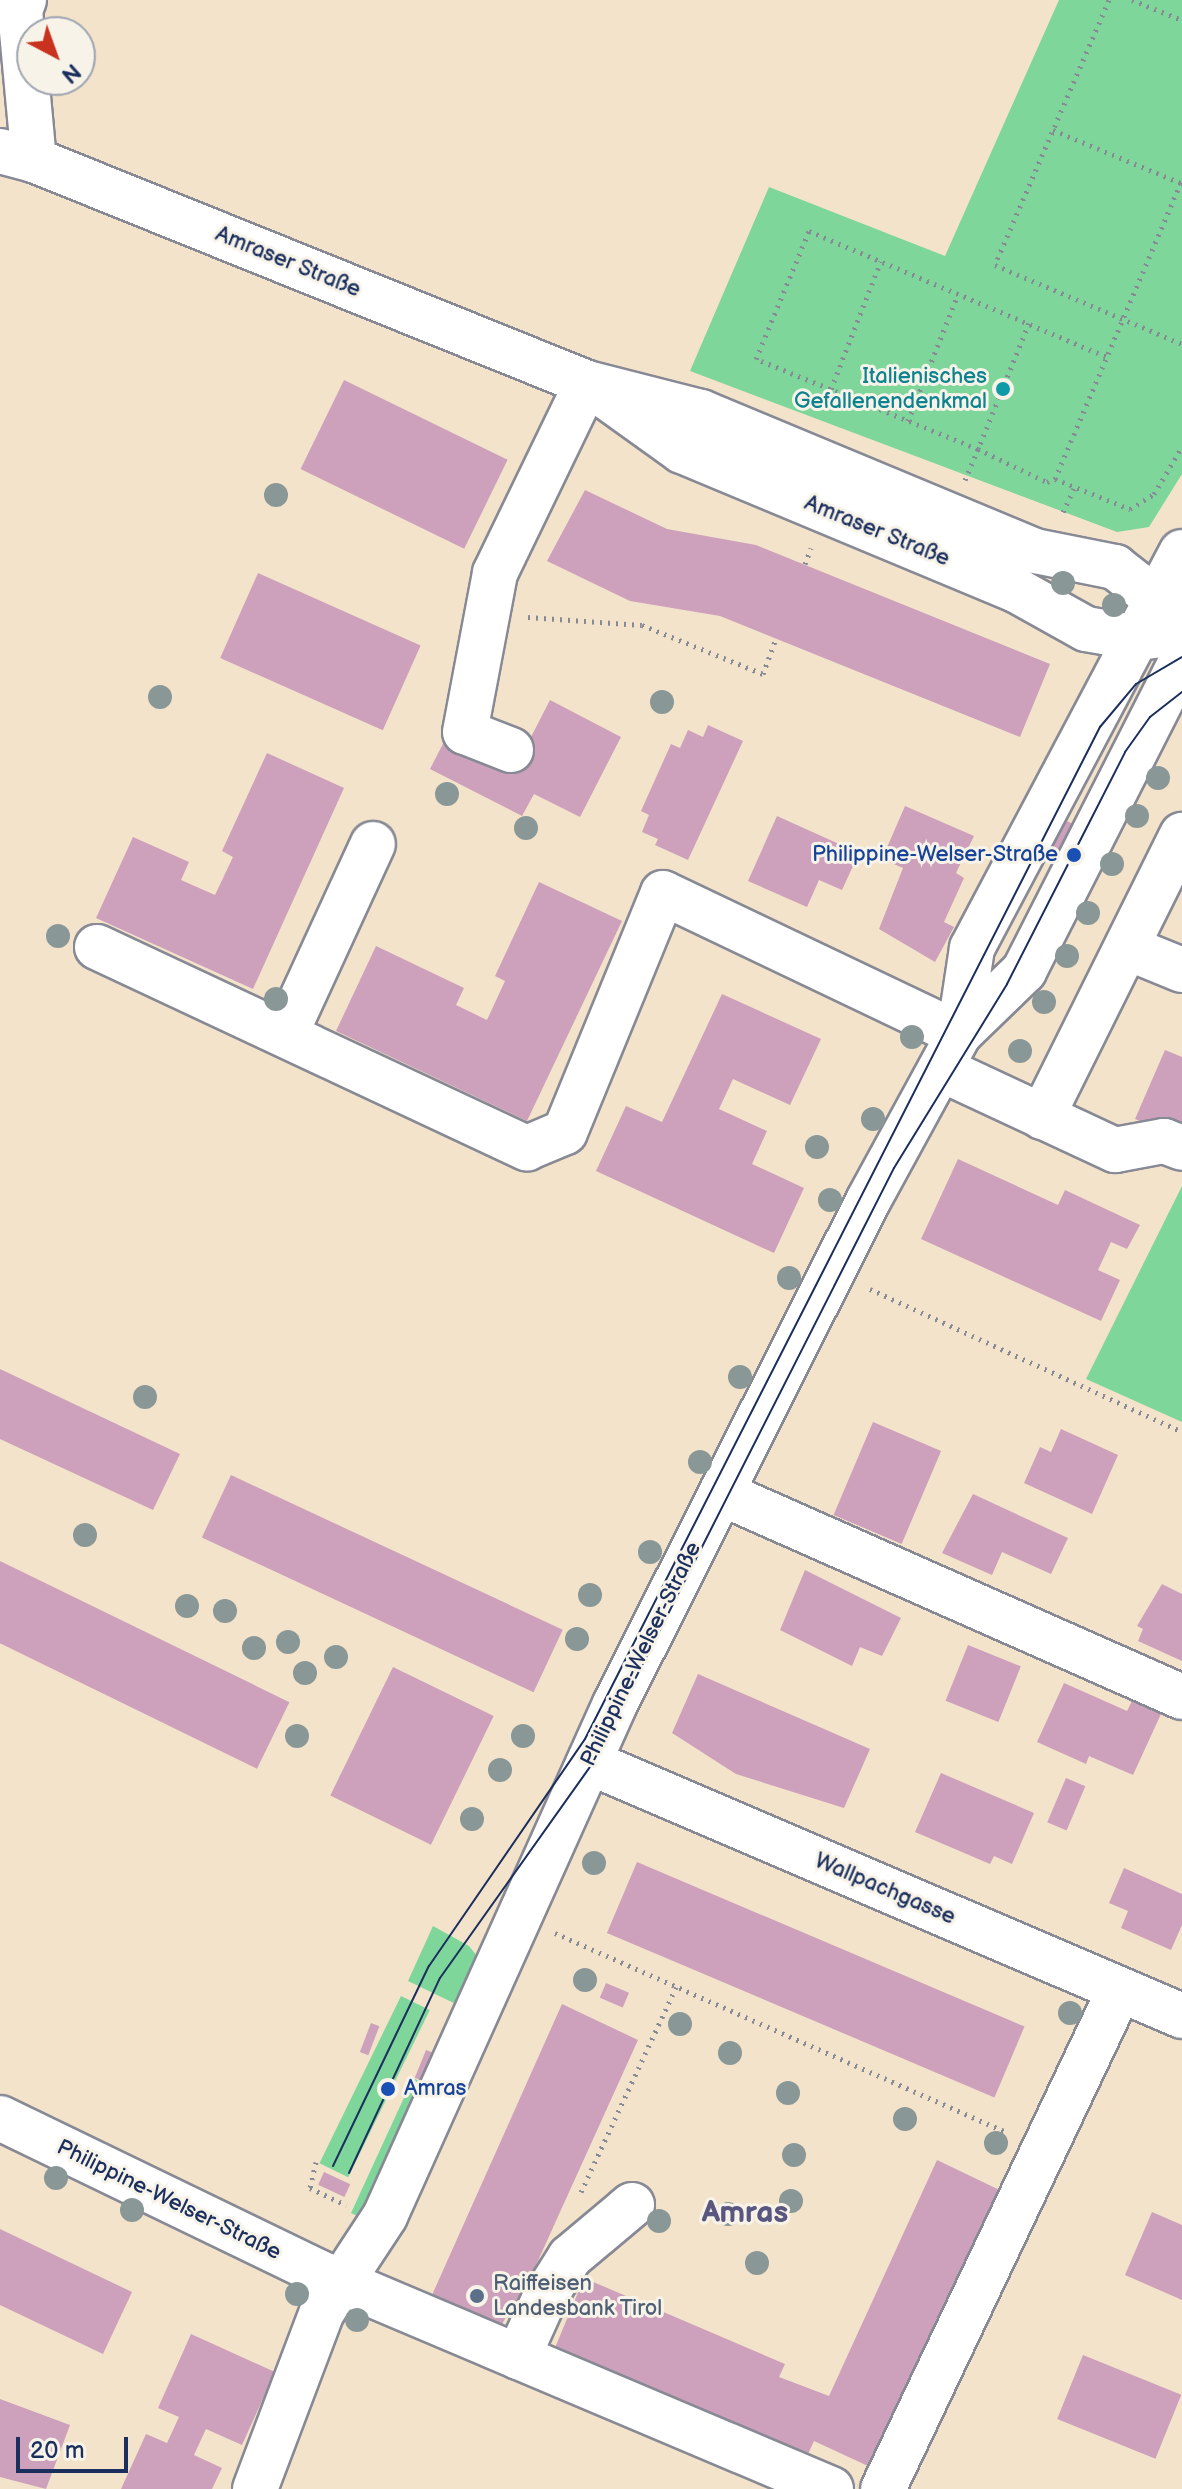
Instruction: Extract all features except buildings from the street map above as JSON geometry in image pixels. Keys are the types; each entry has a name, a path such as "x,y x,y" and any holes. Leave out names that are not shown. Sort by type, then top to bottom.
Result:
{"street":[{"path":"17,156 22,5"},
{"name":"Amraser Straße","path":"17,156 587,383 701,412 1086,629 1138,638"},
{"path":"511,750 465,732 495,573 587,383"},
{"name":"Amraser Straße","path":"864,503 1035,551 1115,567 1174,618"},
{"name":"Philippine-Welser-Straße","path":"950,1052 972,948 1138,638 1174,618 1182,552"},
{"name":"Philippine-Welser-Straße","path":"255,2489 305,2351 339,2281 385,2216 589,1762 832,1272 950,1052 1024,971 1182,659"},
{"path":"1042,1117 1182,835"},
{"path":"286,1033 373,844"},
{"path":"97,947 527,1148 565,1132 663,893 950,1052 1042,1117 1115,1150 1164,1141 1182,1148"},
{"path":"1128,948 1182,970"},
{"path":"721,1493 1182,1697"},
{"name":"Wallpachgasse","path":"589,1762 1182,2016"},
{"path":"883,2489 1120,1989"},
{"name":"Philippine-Welser-Straße","path":"0,2118 339,2281"},
{"path":"518,2357 570,2257 632,2205"},
{"path":"339,2281 831,2489"}],"path":[{"path":"1109,0 995,265 1182,344"},
{"path":"1132,0 1182,20"},
{"path":"1053,130 1182,182 1055,479"},
{"path":"1108,357 809,231 756,359 978,449 1047,482 1055,479 1123,508 1136,507 1154,494 1182,447"},
{"path":"831,389 881,261"},
{"path":"908,421 958,294"},
{"path":"978,449 1029,323"},
{"path":"1063,512 1074,488"},
{"path":"489,605 540,621 642,625 763,674 776,638"},
{"path":"832,1272 1182,1432"},
{"path":"520,1917 1045,2148"},
{"path":"576,2202 676,1987"},
{"path":"316,2162 310,2188 348,2206"}],"green space":[{"path":"1059,0 1182,0 1182,474 1149,527 1117,532 690,371 769,187 945,256"},
{"path":"1182,1186 1182,1422 1086,1379"},
{"path":"433,1926 469,1946 481,1961 460,2006 408,1981"},
{"path":"401,1996 430,2010 348,2177 319,2163"},
{"path":"413,2078 425,2084 369,2209 359,2217 351,2213"}],"tram line":[{"path":"333,2166 429,1966 585,1739 1100,727 1136,684 1182,657"},
{"path":"349,2173 440,1978 592,1764 894,1168 1007,984 1125,752 1150,717 1182,692"}],"place":[{"name":"Italienisches Gefallenendenkmal","path":"1003,389"},
{"name":"Philippine-Welser-Straße","path":"1074,855"},
{"name":"Amras","path":"388,2089"},
{"name":"Raiffeisen Landesbank Tirol","path":"477,2296"}],"district":[{"name":"Amras","path":"745,2213"}]}
